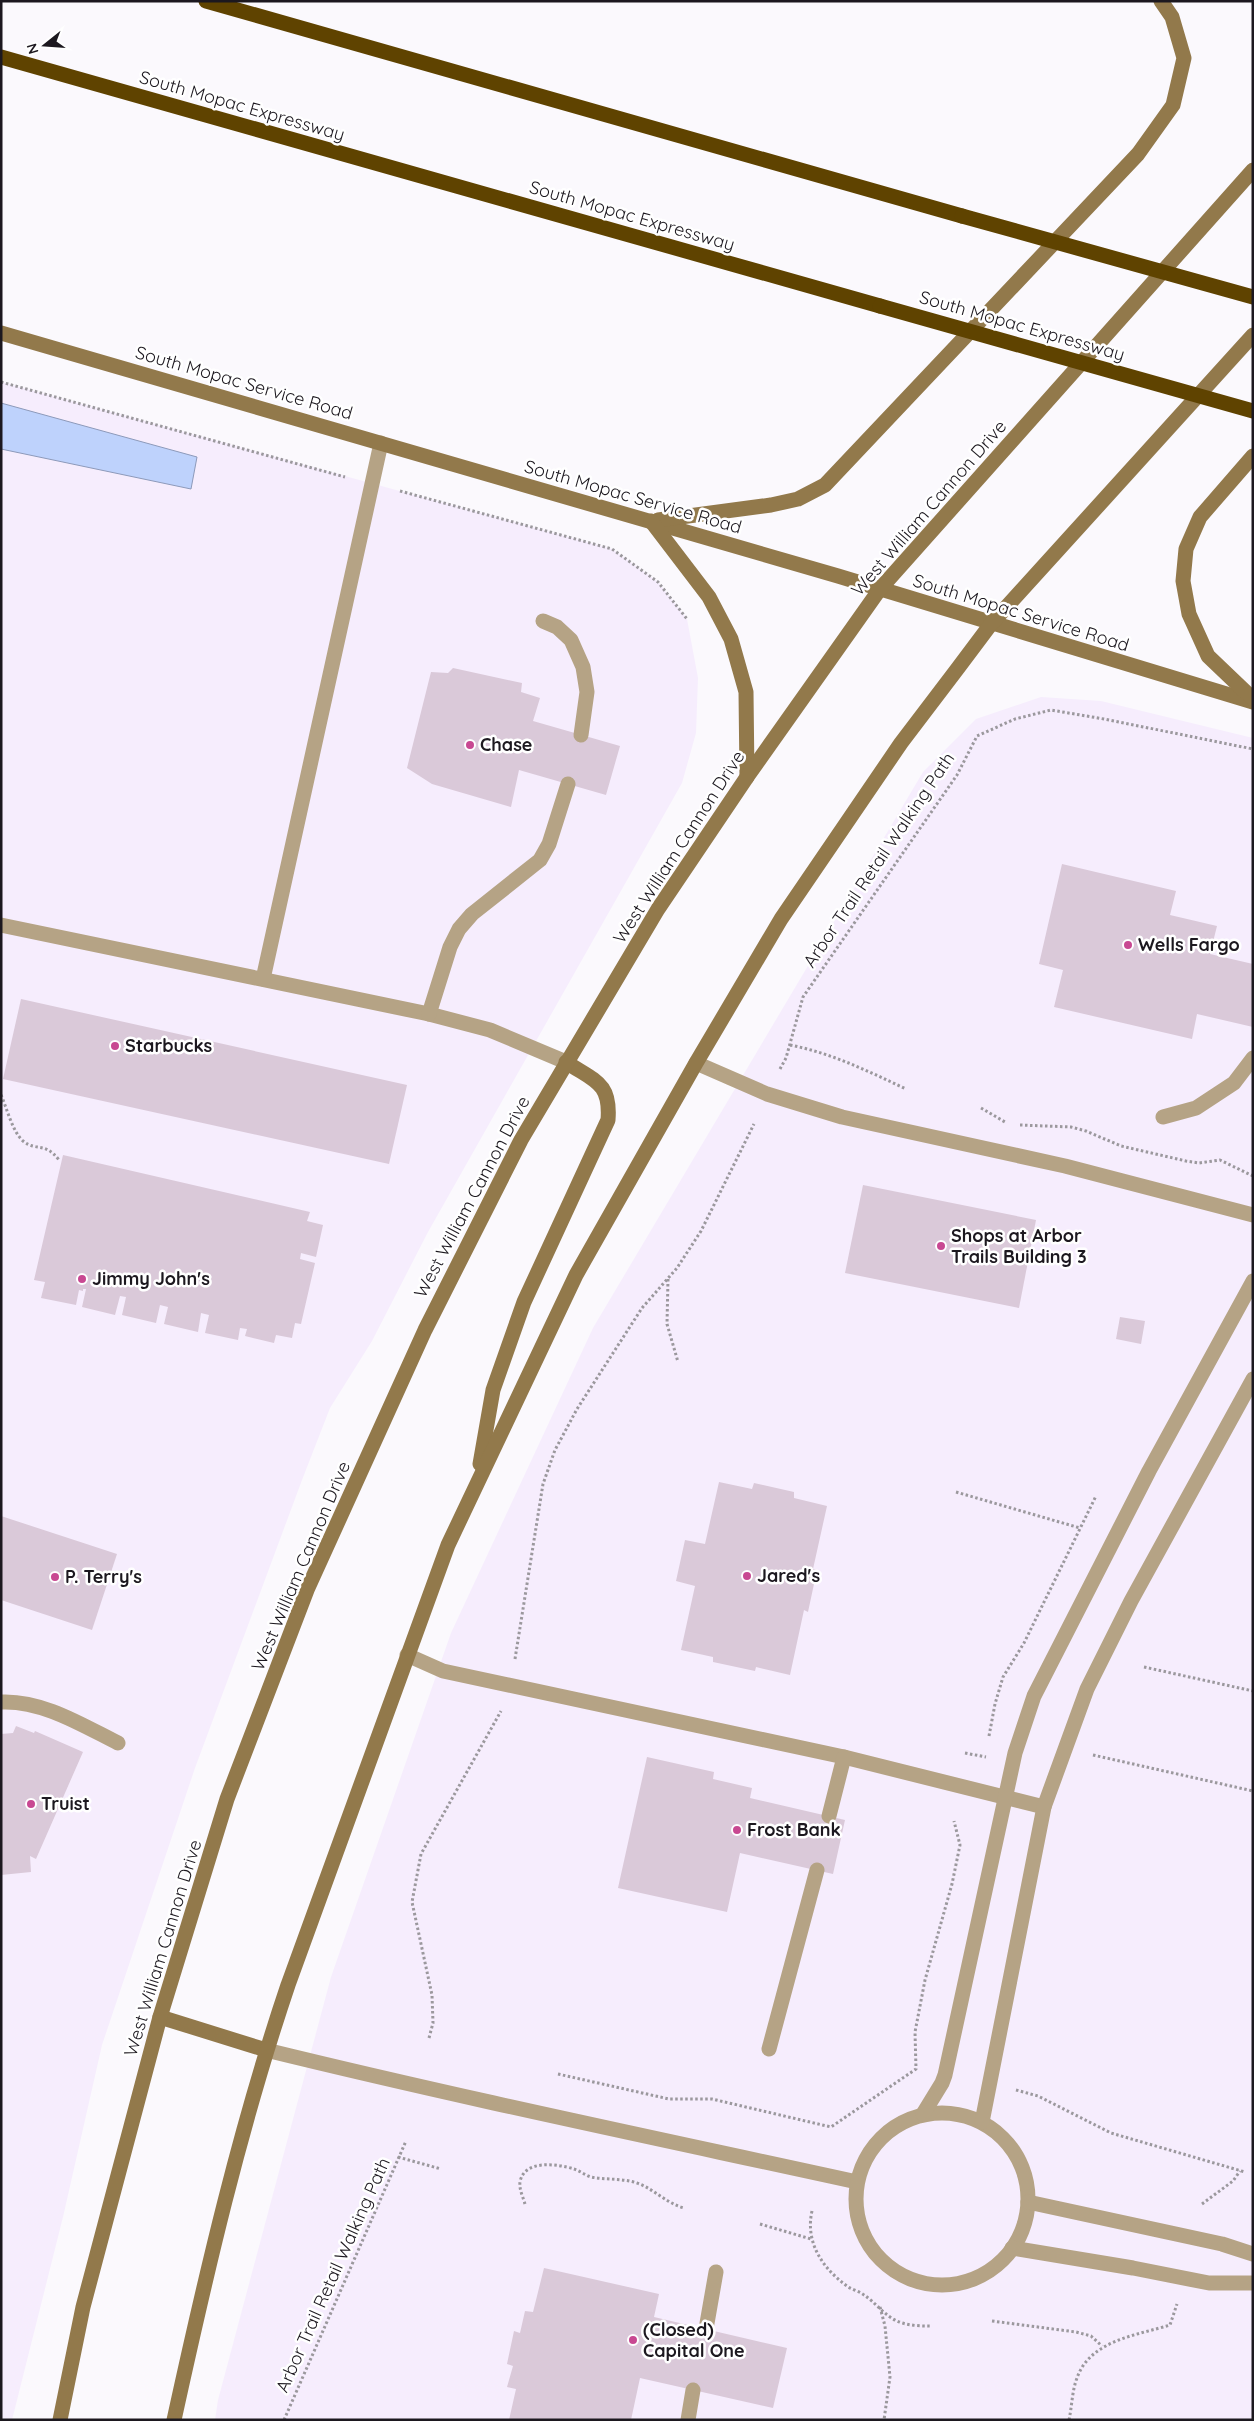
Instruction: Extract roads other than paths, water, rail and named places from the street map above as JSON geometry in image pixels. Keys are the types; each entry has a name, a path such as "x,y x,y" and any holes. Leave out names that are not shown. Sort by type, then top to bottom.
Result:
{"highway":[{"path":"206,1 1253,297"},
{"name":"South Mopac Expressway","path":"1,58 1253,411"}],"main road":[{"path":"651,521 771,505 798,498 825,485 1138,154 1173,105 1184,58 1172,17 1161,1"},
{"name":"West William Cannon Drive","path":"60,2420 83,2307 160,2017 227,1799 307,1590 425,1330 521,1140 658,909 747,777 880,589 1253,170"},
{"name":"South Mopac Service Road","path":"1,332 651,521 1253,701"},
{"path":"174,2420 210,2255 266,2050 334,1852 448,1545 576,1275 696,1063 781,919 900,743 991,624 1253,335"},
{"path":"1253,456 1200,517 1186,549 1183,581 1188,614 1208,656 1253,701"},
{"path":"651,521 709,596 731,639 746,692 747,777"},
{"path":"477,1483 493,1390 524,1302 608,1120 610,1102 604,1087 566,1062"},
{"path":"160,2017 266,2050"}],"lane":[{"path":"263,979 381,443"},
{"path":"543,621 557,627 571,640 583,668 587,692 581,735"},
{"path":"429,1014 450,947 459,929 472,914 540,860 549,844 568,784"},
{"path":"1,925 429,1014 490,1030 566,1062"},
{"path":"1163,1117 1196,1108 1234,1083 1253,1058"},
{"path":"696,1063 767,1094 842,1117 1065,1166 1253,1215"},
{"path":"923,2114 942,2083 1015,1753 1034,1696 1144,1480 1253,1281"},
{"path":"982,2122 1044,1807 1087,1689 1131,1600 1253,1379"},
{"path":"407,1655 443,1670 844,1757 1005,1799 1044,1807"},
{"path":"1,1702 15,1701 40,1708 118,1742"},
{"path":"829,1816 844,1757"},
{"path":"769,2049 817,1870"},
{"path":"266,2050 427,2090 491,2101 857,2182"},
{"path":"943,2112 963,2115 982,2122 998,2134 1011,2148 1021,2164 1028,2202 1023,2226 1012,2248 996,2266 976,2278 952,2284 929,2285 907,2278 887,2266 871,2248 860,2228 855,2205 857,2182 863,2163 873,2146 887,2131 904,2121 923,2114 943,2112"},
{"path":"1028,2202 1222,2244 1253,2254"},
{"path":"1012,2248 1209,2283 1253,2283"},
{"path":"706,2329 716,2272"},
{"path":"688,2420 693,2390"}],"water":[{"path":"1,403 197,457 191,489 1,449"}],"place":[{"name":"Chase","path":"470,745"},
{"name":"Wells Fargo","path":"1128,945"},
{"name":"Starbucks","path":"115,1046"},
{"name":"Shops at Arbor Trails Building 3","path":"941,1246"},
{"name":"Jimmy John's","path":"82,1279"},
{"name":"Jared's","path":"747,1576"},
{"name":"P. Terry's","path":"55,1577"},
{"name":"Truist","path":"31,1804"},
{"name":"Frost Bank","path":"737,1830"},
{"name":"(Closed) Capital One","path":"633,2340"}]}
